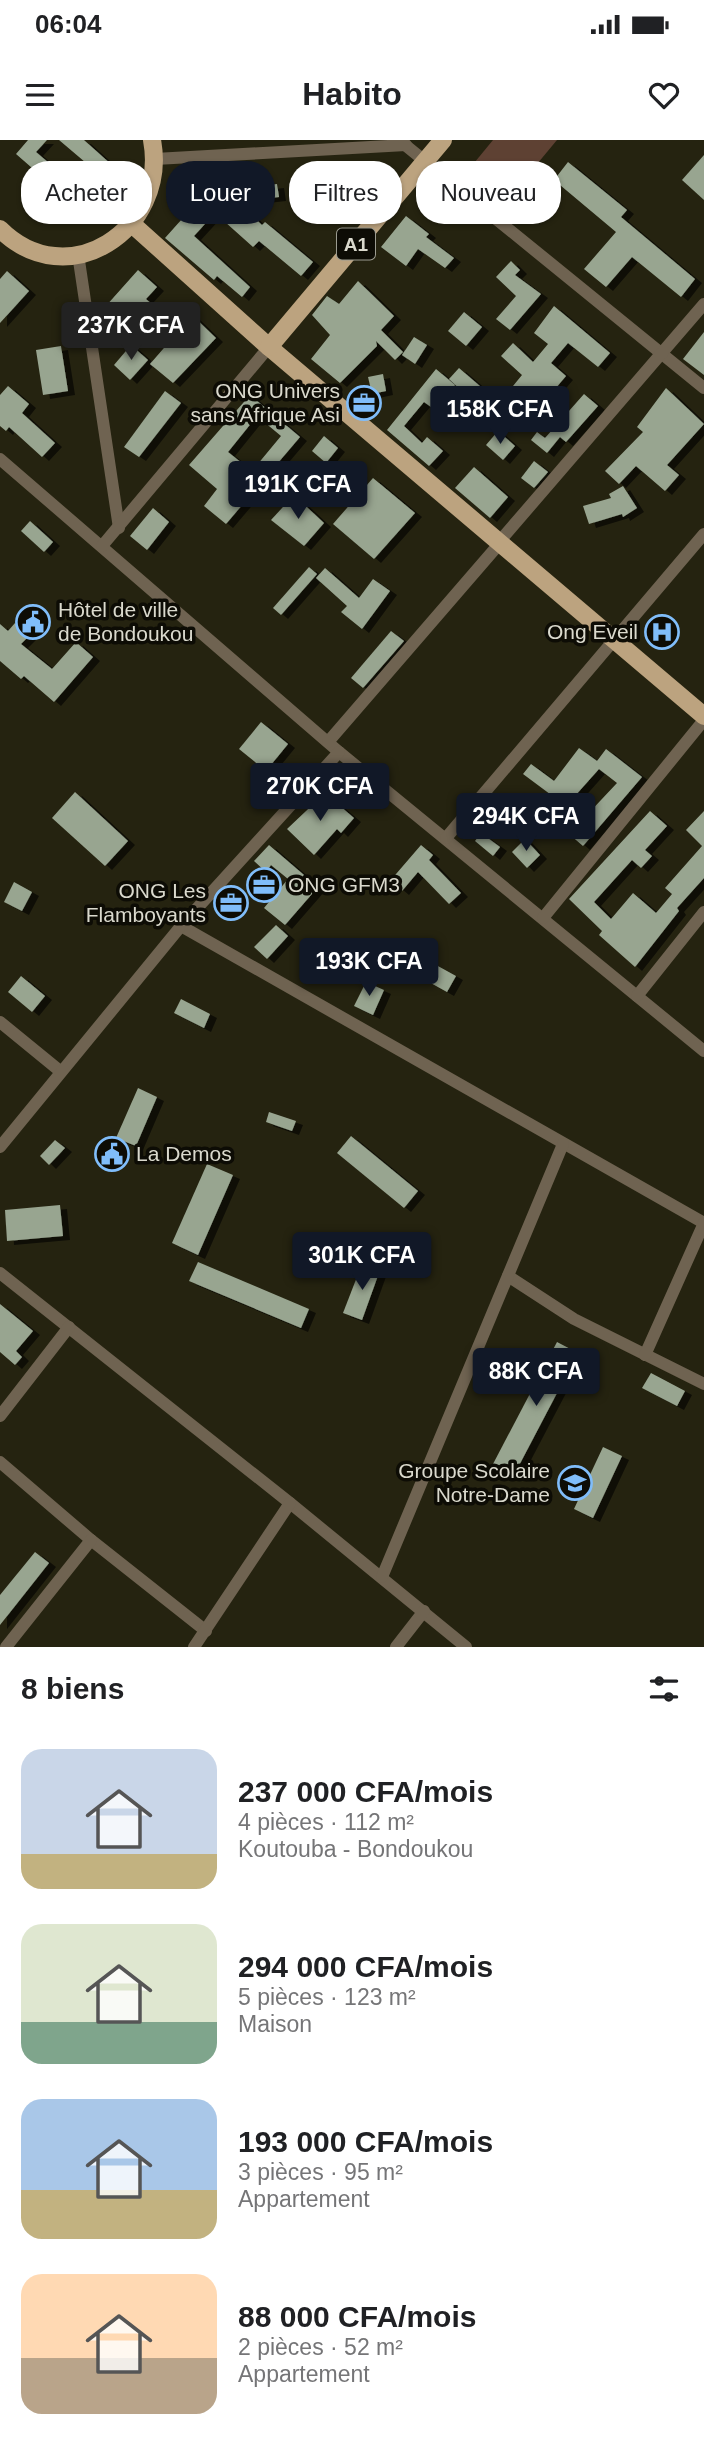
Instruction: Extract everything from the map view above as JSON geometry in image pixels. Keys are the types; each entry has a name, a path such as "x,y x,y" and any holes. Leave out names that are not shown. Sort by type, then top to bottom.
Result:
{"main road":[{"path":"152,140 155,159 152,180"},
{"name":"A1","path":"426,161 443,140"},
{"name":"A1","path":"269,347 416,173"},
{"path":"2,235 40,252 78,254 108,244 132,224 269,347 704,718"}],"street":[{"path":"155,159 403,143 424,161"},
{"path":"501,224 704,388"},
{"path":"78,254 119,528"},
{"path":"328,742 704,304"},
{"path":"102,546 269,347"},
{"path":"0,459 339,752 704,1051"},
{"path":"446,838 704,534"},
{"path":"543,918 704,718"},
{"path":"0,1147 181,926 339,752"},
{"path":"637,996 704,912"},
{"path":"181,926 704,1223 645,1355"},
{"path":"0,1022 60,1071"},
{"path":"382,1577 563,1144"},
{"path":"0,1273 290,1503 466,1647"},
{"path":"508,1276 573,1319 704,1384"},
{"path":"0,1416 69,1327"},
{"path":"0,1462 91,1540 206,1631"},
{"path":"194,1647 290,1503"},
{"path":"6,1647 91,1540"},
{"path":"396,1647 424,1611"}],"shaded area":[{"path":"493,140 557,140 540,161 476,161"}],"building":[{"path":"28,140 47,140 36,152 47,161 24,161 16,154"},
{"path":"59,140 84,140 107,161 84,161"},
{"path":"704,155 704,200 682,180"},
{"path":"568,162 627,210 621,217 695,279 681,297 632,257 606,287 584,269 616,232 561,186 561,171"},
{"path":"277,184 279,197 275,197"},
{"path":"406,216 429,234 426,237 454,258 445,268 418,249 406,266 381,247"},
{"path":"178,224 205,224 194,236 250,287 242,297 217,276 214,280 165,238"},
{"path":"227,224 267,224 313,262 301,276 259,241 253,247"},
{"path":"511,261 520,270 515,275 541,294 510,330 496,319 516,296 496,277"},
{"path":"138,270 157,287 146,299 179,328 192,315 216,338 173,383 150,364 170,341 135,311 124,324 105,307"},
{"path":"7,271 29,291 0,323 0,279"},
{"path":"358,281 394,316 381,330 403,352 395,360 376,341 377,346 340,383 311,359 330,335 312,315 327,296 339,304"},
{"path":"554,306 610,353 598,367 568,343 551,363 566,376 533,415 520,405 527,397 513,386 522,375 501,356 513,343 533,362 548,344 534,333"},
{"path":"464,312 482,327 466,346 448,331"},
{"path":"704,332 704,375 683,359"},
{"path":"414,337 427,345 415,364 402,355"},
{"path":"131,345 148,360 130,380 114,365"},
{"path":"61,346 68,391 43,395 36,350"},
{"path":"459,368 510,412 498,425 449,379"},
{"path":"436,369 455,385 443,401 452,409 445,417 424,402 404,426 422,443 427,437 443,451 429,466 387,430"},
{"path":"383,374 386,391 372,394 368,377"},
{"path":"8,386 29,404 22,413 55,443 42,457 9,427 6,431 0,426 0,395"},
{"path":"666,388 704,424 667,465 679,475 665,491 636,466 619,484 605,471 643,432 637,427"},
{"path":"165,391 181,403 139,457 124,447"},
{"path":"584,394 598,406 566,442 560,437 547,453 531,440 537,432 545,438"},
{"path":"250,395 300,437 226,524 204,506 217,489 189,465","holes":["257,416 281,436 252,471 228,452"]},
{"path":"498,431 515,446 503,460 486,445"},
{"path":"324,436 338,448 326,463 312,451"},
{"path":"534,461 548,472 534,488 521,478"},
{"path":"474,467 508,497 490,518 455,488"},
{"path":"373,478 415,513 374,559 333,524"},
{"path":"623,486 637,508 623,517 622,514 589,524 583,506 611,498 609,494"},
{"path":"294,495 324,523 304,546 271,520"},
{"path":"153,508 169,522 147,550 130,536"},
{"path":"30,521 53,542 44,552 21,531"},
{"path":"309,567 317,574 281,615 273,608"},
{"path":"325,568 359,598 373,579 390,591 362,629 341,612 347,606 316,578"},
{"path":"15,623 29,636 21,644 52,669 76,642 93,657 54,702 24,676 21,679 0,661 0,624 8,631"},
{"path":"391,631 404,641 363,688 351,678"},
{"path":"261,722 288,744 266,771 239,749"},
{"path":"579,748 597,761 606,749 642,777 583,846 569,834 617,783 599,769 566,806 523,774 531,764 554,781"},
{"path":"75,792 128,841 105,866 52,818"},
{"path":"325,793 354,818 341,833 337,829 314,855 287,829"},
{"path":"650,811 667,826 645,850 652,856 641,868 632,860 594,902 611,919 633,893 656,913 672,894 665,888 702,846 686,830 704,811 704,878 677,908 679,911 635,967 599,935 602,931 569,899"},
{"path":"481,833 500,847 493,856 475,841"},
{"path":"525,839 540,855 527,868 512,852"},
{"path":"269,845 318,887 285,925 264,908 288,879 271,865 266,872 254,861"},
{"path":"421,845 433,855 429,860 461,893 449,904 418,872 402,891 390,881"},
{"path":"14,882 32,892 22,911 4,902"},
{"path":"276,925 288,936 267,959 254,947"},
{"path":"395,947 415,957 416,954 456,976 447,992 402,967 399,973 385,966"},
{"path":"21,976 45,996 32,1012 8,992"},
{"path":"366,982 384,990 373,1015 354,1006"},
{"path":"181,999 210,1014 204,1028 174,1013"},
{"path":"138,1088 157,1097 136,1146 116,1138"},
{"path":"269,1112 296,1121 292,1131 266,1122"},
{"path":"351,1136 418,1191 404,1208 337,1153"},
{"path":"55,1140 65,1148 49,1165 40,1156"},
{"path":"207,1164 233,1175 198,1255 172,1243"},
{"path":"60,1205 63,1236 7,1241 5,1210"},
{"path":"198,1262 309,1309 301,1328 189,1281"},
{"path":"362,1264 380,1270 362,1320 343,1313"},
{"path":"0,1304 33,1331 16,1351 22,1357 15,1365 0,1352"},
{"path":"557,1342 578,1353 514,1475 493,1464"},
{"path":"651,1373 685,1391 677,1406 642,1388"},
{"path":"603,1447 622,1456 593,1518 574,1509"},
{"path":"35,1552 49,1563 0,1625 0,1595"}],"place":[{"name":"ONG Univers sans Afrique Asi","path":"364,403"},
{"name":"Hôtel de ville de Bondoukou","path":"33,622"},
{"name":"Ong Eveil","path":"662,632"},
{"name":"ONG GFM3","path":"264,885"},
{"name":"ONG Les Flamboyants","path":"231,903"},
{"name":"La Demos","path":"112,1154"},
{"name":"Groupe Scolaire Notre-Dame","path":"575,1483"}]}
